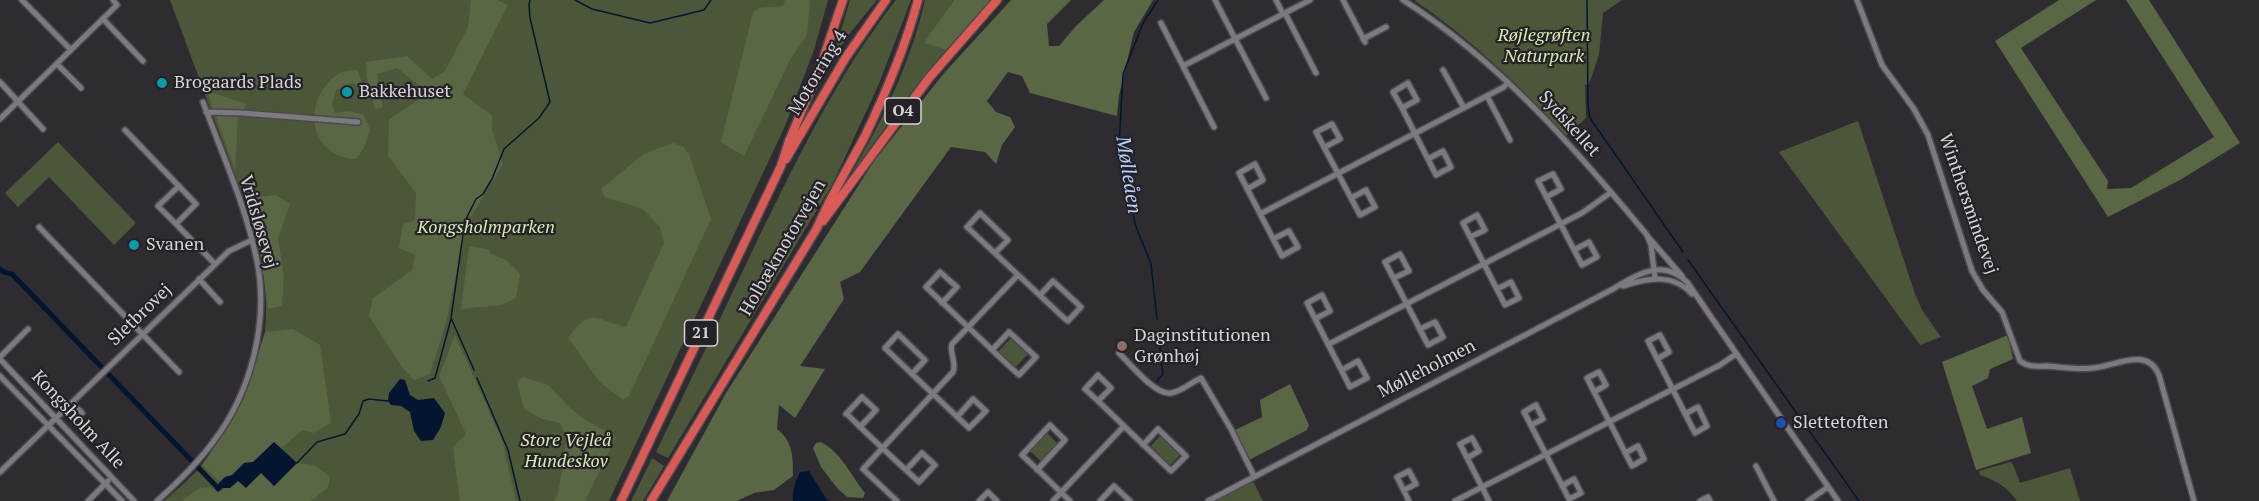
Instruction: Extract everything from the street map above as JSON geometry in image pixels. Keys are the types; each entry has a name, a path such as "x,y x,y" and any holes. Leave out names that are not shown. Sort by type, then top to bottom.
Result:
{"highway":[{"name":"Holbækmotorvejen","path":"621,501 781,166 789,141 820,68 843,0"},
{"name":"Motorring 4","path":"781,166 846,57 886,0"},
{"name":"Holbækmotorvejen","path":"651,501 817,228 880,103 899,59 918,0"},
{"name":"O4","path":"817,228 833,210 922,87 997,0"}],"street":[{"path":"22,0 70,50"},
{"path":"1215,0 1266,99"},
{"path":"1276,0 1316,73"},
{"path":"1183,66 1310,0"},
{"path":"1343,0 1364,40 1386,27"},
{"name":"Sydskellet","path":"1403,0 1459,40 1509,82 1544,118 1647,235 1683,278 1838,501"},
{"name":"Winthersmindevej","path":"1857,0 1882,64 1922,122 1972,272 1983,290 2002,312 2020,361 2030,366 2080,369 2134,360 2153,364 2159,375 2194,501"},
{"path":"0,119 103,19 115,2"},
{"path":"103,19 143,61"},
{"path":"1161,23 1214,127"},
{"path":"57,64 81,88"},
{"path":"1443,70 1464,108"},
{"path":"0,82 44,129"},
{"path":"1260,214 1504,87 1509,82"},
{"path":"1402,108 1417,100 1408,83 1393,92 1436,175 1451,167 1443,151 1428,159"},
{"path":"1487,96 1510,140"},
{"name":"Vridsløsevej","path":"157,501 189,471 218,436 231,413 250,368 258,335 259,274 252,240 203,102"},
{"path":"207,112 358,122"},
{"path":"1325,147 1340,139 1332,124 1317,132 1338,174 1360,215 1375,207 1366,190 1351,198"},
{"path":"124,130 196,204 176,224"},
{"path":"1247,189 1263,180 1255,164 1239,173 1247,189 1273,239 1282,256 1298,247 1289,231 1273,239"},
{"path":"1546,197 1561,189 1553,174 1538,181 1546,197 1560,224 1582,265 1597,257 1589,242 1574,249"},
{"path":"178,186 158,206 215,264"},
{"path":"1329,344 1582,213 1610,193"},
{"path":"995,254 1008,240 980,213 967,227 995,254 1040,296 1068,321 1081,307 1053,281 1040,296"},
{"path":"1470,237 1485,230 1477,215 1462,223 1505,305 1519,298 1511,282 1497,289"},
{"path":"39,227 179,372"},
{"name":"Sydskellet","path":"1647,235 1651,245 1655,278 1668,279 1682,285 1699,301"},
{"name":"Sletbrovej","path":"0,472 229,251 252,240"},
{"path":"1394,279 1408,271 1400,254 1385,262 1428,345 1443,338 1435,322 1420,329"},
{"path":"1654,269 1669,271 1683,278"},
{"name":"Mølleholmen","path":"1208,501 1638,274 1654,269"},
{"path":"942,303 957,287 940,272 926,287 942,303 968,328 1019,375 1036,357 1009,332 992,350"},
{"path":"897,501 863,469 953,372 955,365 951,348 1018,275"},
{"name":"Mølleholmen","path":"1613,289 1655,278"},
{"path":"199,279 220,302"},
{"path":"1315,319 1330,311 1322,295 1307,303 1315,319 1329,344 1350,387 1367,378 1358,361 1342,370"},
{"path":"0,358 28,329"},
{"path":"912,374 926,360 898,334 885,348 912,374 957,417 969,428 986,411 973,399 957,417"},
{"path":"1657,359 1669,352 1660,335 1648,341 1657,359 1672,389 1685,414 1695,433 1707,426 1698,407 1685,414"},
{"path":"1119,353 1154,387 1165,393 1172,393 1201,378 1231,429 1254,476"},
{"path":"1455,501 1610,422 1736,354"},
{"name":"Kongsholm Alle","path":"0,358 134,501"},
{"path":"1098,401 1111,388 1098,375 1085,389 1143,445 1171,471 1186,456 1158,429 1143,445"},
{"name":"Kongsholm Alle","path":"0,376 122,501"},
{"path":"1594,392 1625,453"},
{"path":"860,427 876,410 862,397 846,414 906,470 919,482 935,465 922,453 906,470"},
{"path":"72,403 82,413"},
{"path":"1037,470 1065,440 1050,425 1022,455 1037,470 1070,501"},
{"path":"1531,425 1562,486"},
{"path":"1053,501 1124,426"},
{"path":"1467,458 1489,501"},
{"path":"1756,466 1774,501"},
{"path":"88,501 111,478"},
{"path":"1100,501 1114,486 1130,501"},
{"path":"1808,501 1828,487"},
{"path":"1404,490 1409,501"},
{"path":"979,501 987,492 997,501"},
{"path":"1700,501 1708,497 1710,501"}],"green space":[{"name":"Kongsholmparken","path":"170,0 828,0 814,50 785,126 609,501 164,501 199,468 233,417 257,365 266,316 264,274 251,218"},
{"path":"471,0 497,0 508,5 463,94 492,116 492,130 503,164 467,223 446,323 430,374 414,380 403,368 369,316 373,298 412,270 415,255 399,248 403,224 415,220 416,193 388,156 389,120 422,97 417,84 397,68 377,74 383,107 375,109 367,78 366,62 407,56 432,79 445,71 468,27"},
{"path":"785,0 810,0 807,35 790,60 744,156 721,142 753,12 759,8 783,6"},
{"path":"850,0 877,0 833,58"},
{"path":"896,0 911,0 878,86 833,183 668,458 656,452 804,147 837,87"},
{"path":"925,0 954,0 925,43 946,50 906,99 851,174 895,90 912,46"},
{"path":"954,0 992,0 946,50 924,43"},
{"path":"1011,0 1071,0 1047,24 1049,46 1059,46 1076,26 1104,0 1153,0 1134,32 1119,95 1117,116 1030,93 1022,76 1008,72 987,101 996,112 1010,117 1015,127 1002,145 996,164 985,152 951,147 860,272 840,282 844,299 800,366 825,369 795,418 779,405 777,429 789,444 793,476 774,490 754,493 737,501 667,501 726,393 874,161 945,72"},
{"name":"Røjlegrøften Naturpark","path":"1414,0 1622,0 1603,13 1599,55 1589,84 1585,85 1586,118 1566,136 1494,64"},
{"path":"2059,0 2096,0 2021,48 2108,181 2107,189 2131,188 2214,137 2126,0 2149,0 2240,143 2180,180 2108,217 1995,41"},
{"path":"358,70 363,87 352,83 336,90 332,104 335,113 349,111 364,115 370,130 364,148 356,159 340,156 327,148 319,137 315,124 315,110 319,96 327,84 342,72"},
{"path":"207,91 247,104 238,116 235,170"},
{"path":"1858,121 1915,294 1922,310 1941,337 1920,345 1779,152"},
{"path":"58,142 136,223 114,245 49,177 18,207 5,193"},
{"path":"673,143 684,147 690,157 711,219 629,396 623,400 600,382 568,338 583,321 589,318 601,319 626,327 664,243 660,227 643,209 605,197 601,189 645,153"},
{"path":"275,195 290,204 278,238 284,277 282,306 268,309 258,236 246,201"},
{"path":"469,246 488,249 491,254 506,260 520,274 516,298 502,305 461,309"},
{"path":"293,329 320,345 331,423 313,433 303,430 281,448 274,442 253,462 244,463 232,475 219,481 202,465 243,401 265,332"},
{"path":"455,335 502,440 516,501 460,501 453,447 466,434 439,376"},
{"path":"2008,335 2013,359 1990,369 1988,378 1972,386 1987,429 2022,417 2031,453 1976,470 1942,362"},
{"path":"1011,338 1028,354 1015,368 998,352"},
{"name":"Store Vejleå Hundeskov","path":"523,377 548,385 570,408 587,421 616,437 585,501 554,501 558,494 567,437 560,423 542,419 524,409 517,382"},
{"path":"1290,384 1309,425 1307,430 1249,460 1235,430 1262,417 1260,400"},
{"path":"1046,432 1058,444 1042,462 1029,450"},
{"path":"1161,435 1181,454 1170,465 1151,446"},
{"path":"821,442 846,465 865,493 863,498 847,497 821,467 813,448 816,443"},
{"path":"652,458 664,466 643,501 631,501"},
{"path":"2010,462 2013,464 2020,483 2070,468 2080,501 2017,501 2001,485 1980,475 1979,471"},
{"path":"297,463 314,465 330,477 328,487 311,501 182,501 204,487 218,492 261,472 275,486"},
{"path":"1253,481 1263,501 1213,501"}],"water":[{"path":"400,379 405,380 410,395 418,400 434,398 445,413 441,427 433,440 421,441 414,431 410,412 401,406 391,405 388,401 389,393"},
{"path":"274,442 297,463 274,486 261,473 246,488 238,481 230,488 223,488 218,492 214,488 244,463 253,462"},
{"path":"809,471 827,500 831,501 793,501 794,486 800,472"}],"waterway":[{"path":"474,370 451,318 465,221 476,199 483,194 492,179 504,149 539,118 550,102 530,18 530,0"},
{"path":"575,0 592,9 650,23 704,10 711,0"},
{"name":"Mølleåen","path":"1120,152 1123,74 1143,23 1158,0"},
{"path":"1587,0 1590,118 1683,252"},
{"name":"Mølleåen","path":"1125,172 1135,224 1151,264 1157,319"},
{"path":"1688,260 1859,501"},
{"path":"0,269 12,274 215,485"},
{"path":"428,381 435,378 451,319"},
{"path":"1157,381 1163,374 1160,335"},
{"path":"477,378 508,450 520,501"},
{"path":"297,463 317,442 345,434 359,414 363,401 369,399 388,401"}],"place":[{"name":"Brogaards Plads","path":"162,83"},
{"name":"Bakkehuset","path":"347,92"},
{"name":"Svanen","path":"134,245"},
{"name":"Daginstitutionen Grønhøj","path":"1122,346"},
{"name":"Slettetoften","path":"1781,423"}]}
